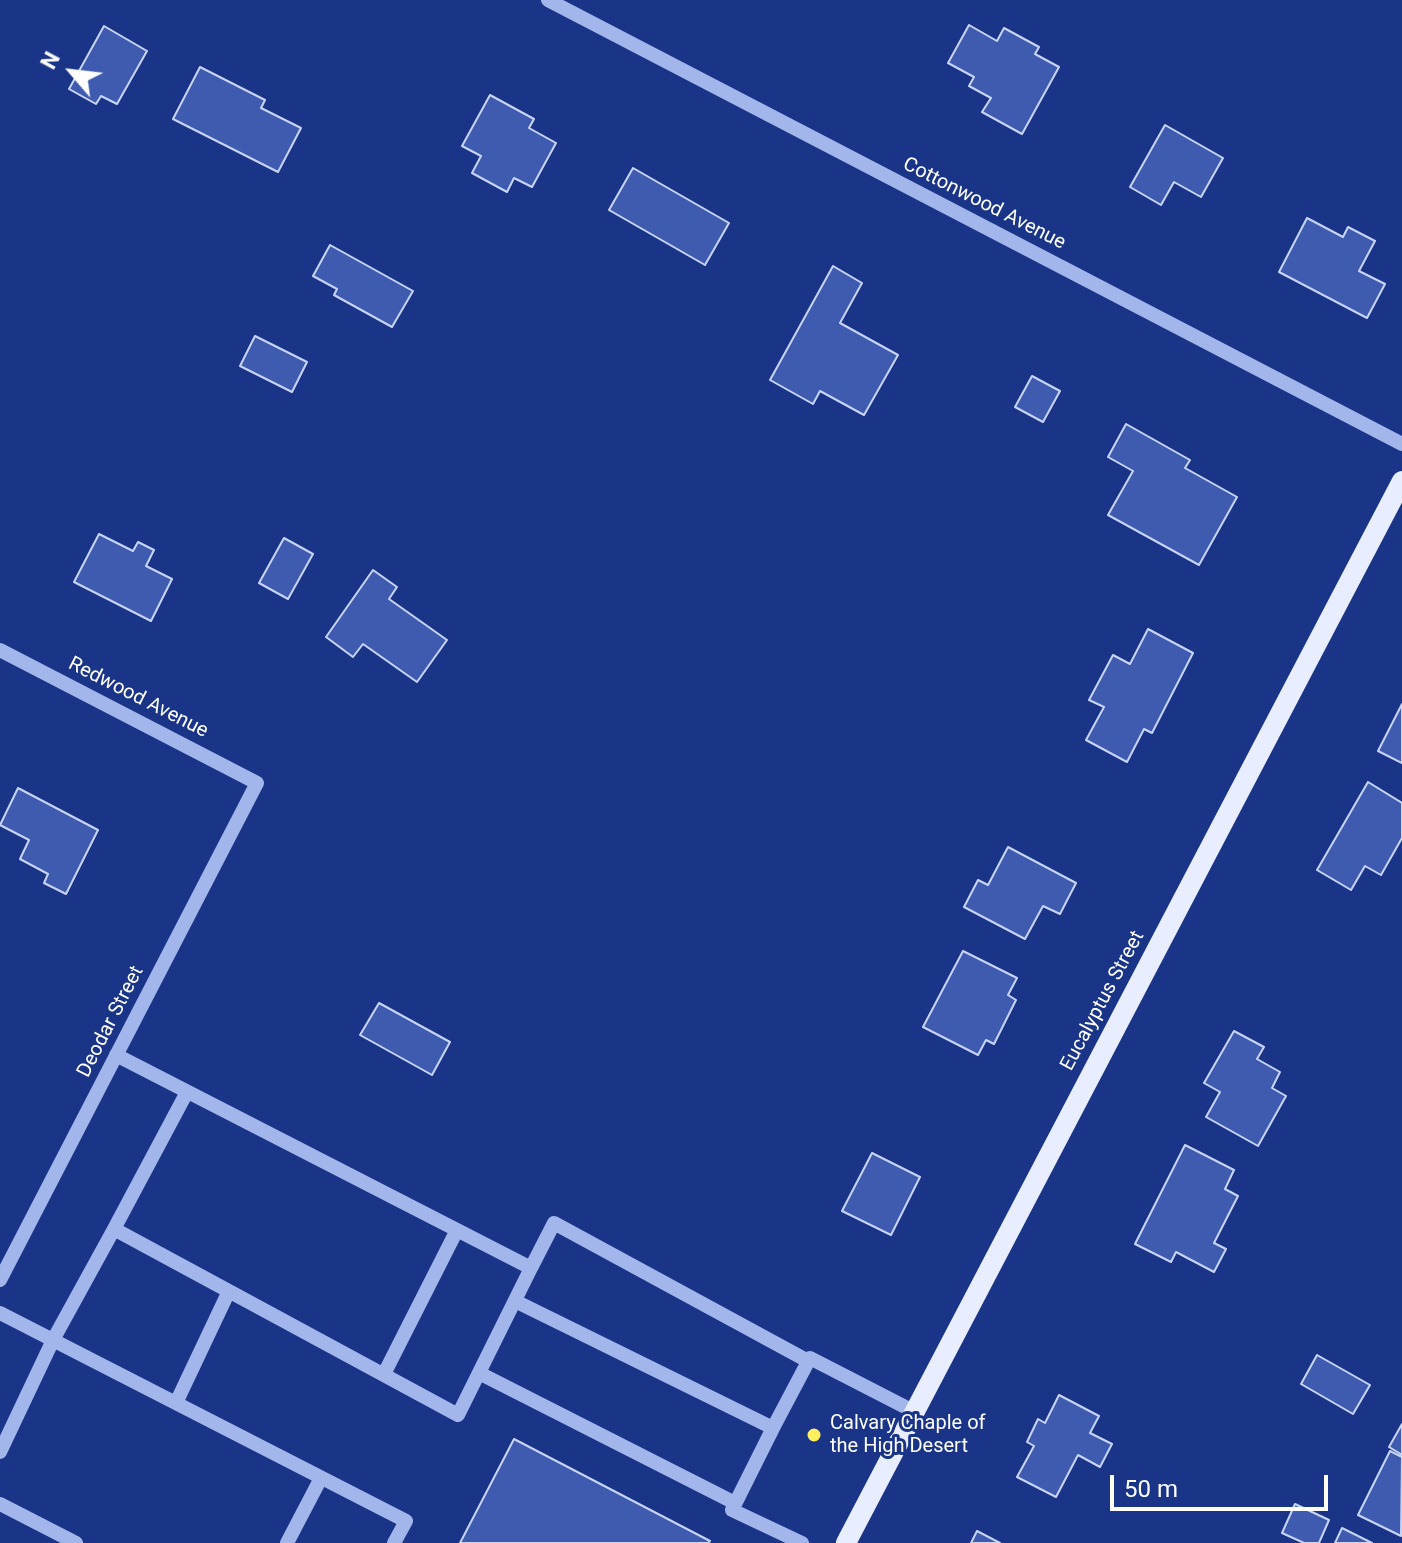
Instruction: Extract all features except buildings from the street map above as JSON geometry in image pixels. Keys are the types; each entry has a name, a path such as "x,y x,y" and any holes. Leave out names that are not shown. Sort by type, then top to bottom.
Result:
{"main road":[{"name":"Eucalyptus Street","path":"846,1543 1402,481"}],"street":[{"name":"Cottonwood Avenue","path":"548,0 1402,444"},
{"name":"Redwood Avenue","path":"0,650 257,783"},
{"name":"Deodar Street","path":"0,1280 257,783"},
{"path":"116,1055 531,1268"},
{"path":"0,1452 53,1340 187,1092"},
{"path":"114,1229 458,1415 554,1223 808,1361"},
{"path":"384,1374 457,1230"},
{"path":"176,1403 229,1291"},
{"path":"515,1301 773,1428"},
{"path":"0,1313 406,1521 394,1543"},
{"path":"802,1543 732,1510 810,1358 915,1412"},
{"path":"479,1373 735,1503"},
{"path":"287,1543 321,1478"},
{"path":"0,1504 76,1543"}],"place":[{"name":"Calvary Chaple of the High Desert","path":"814,1435"}]}
